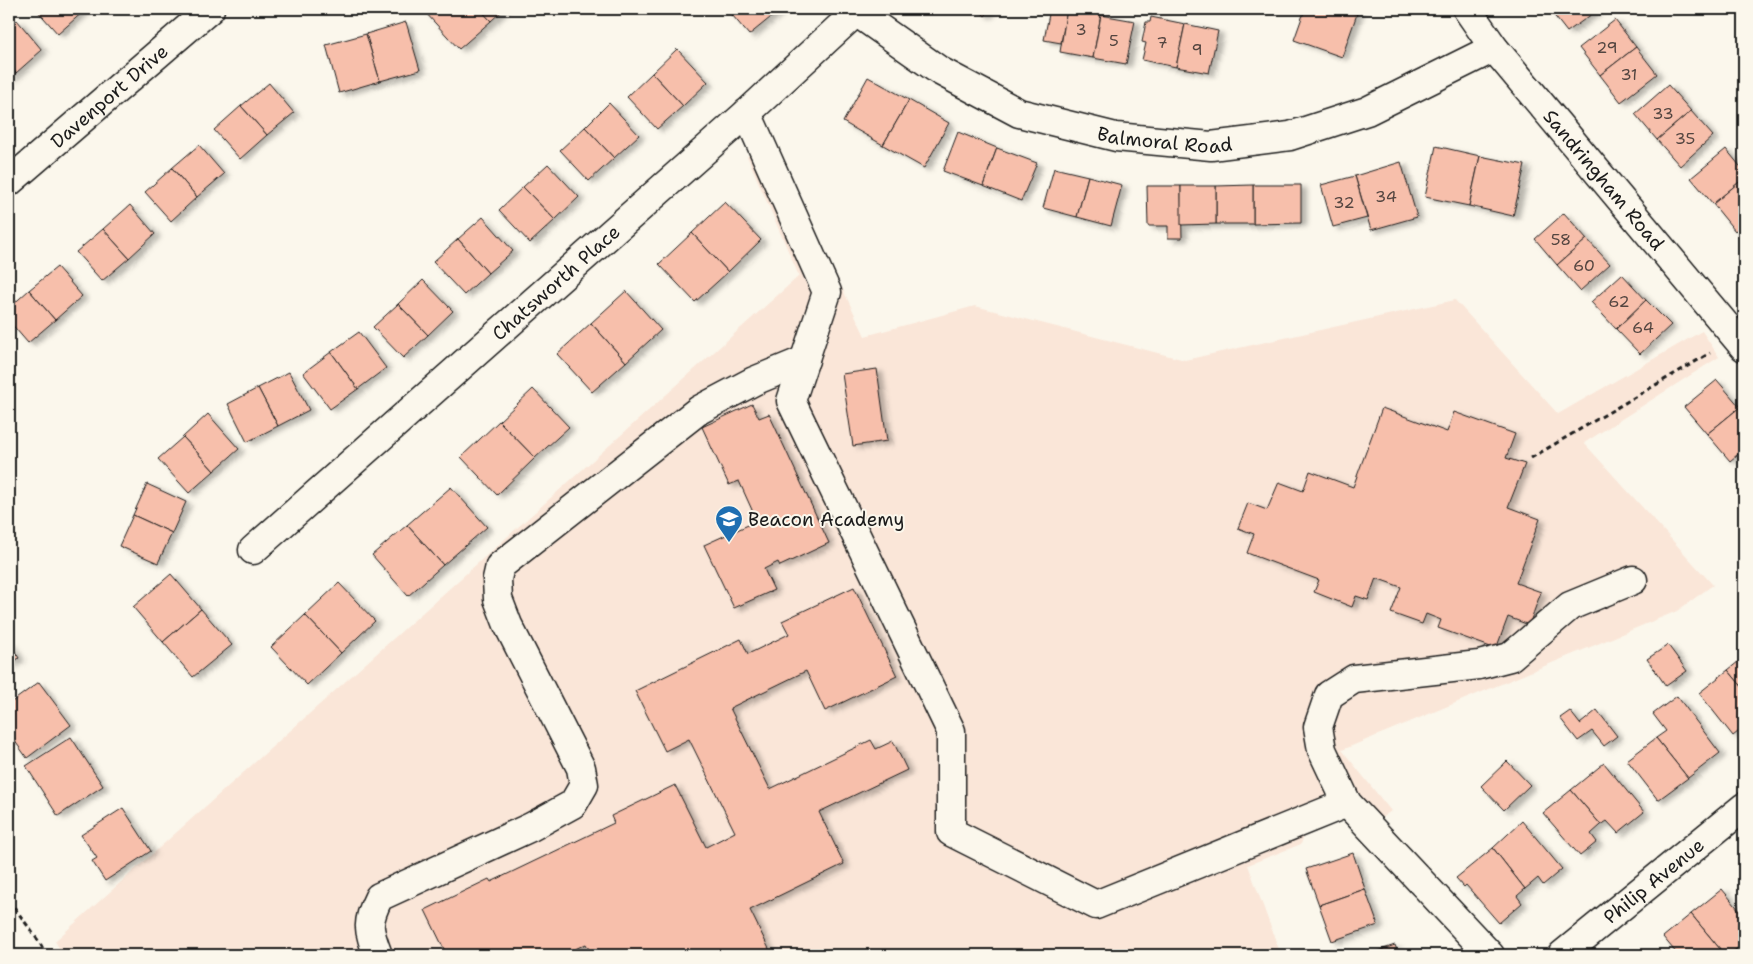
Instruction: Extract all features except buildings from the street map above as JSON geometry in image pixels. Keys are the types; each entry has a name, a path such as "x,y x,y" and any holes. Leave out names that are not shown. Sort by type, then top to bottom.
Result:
{"street":[{"name":"Davenport Drive","path":"9,182 210,9"},
{"name":"Sandringham Road","path":"1466,9 1494,48 1742,339"},
{"name":"Balmoral Road","path":"853,11 940,71 1019,113 1116,137 1211,146 1290,136 1367,111 1494,48"},
{"name":"Chatsworth Place","path":"253,550 747,113 853,11"},
{"path":"747,113 828,292 791,401 951,731 951,832 1096,905 1347,803"},
{"path":"378,955 369,932 370,914 378,897 530,827 572,804 584,784 581,768 508,625 498,599 497,579 500,566 699,410 754,381 805,360"},
{"path":"1490,955 1347,803 1322,750 1318,727 1328,695 1354,679 1479,665 1510,657 1570,606 1633,580"},
{"name":"Philip Avenue","path":"1562,955 1744,807"}],"path":[{"path":"1531,458 1742,339"},
{"path":"9,900 40,943 46,955"}],"shaded area":[{"name":"Beacon Academy","path":"775,147 865,336 975,306 1185,360 1455,300 1558,414 1702,331 1719,357 1584,443 1713,585 1677,611 1342,750 1391,811 1366,829 1342,816 1310,820 1301,844 1248,865 1281,955 63,955 55,941 799,276 747,156"}],"place":[{"name":"Beacon Academy","path":"729,543"}]}
